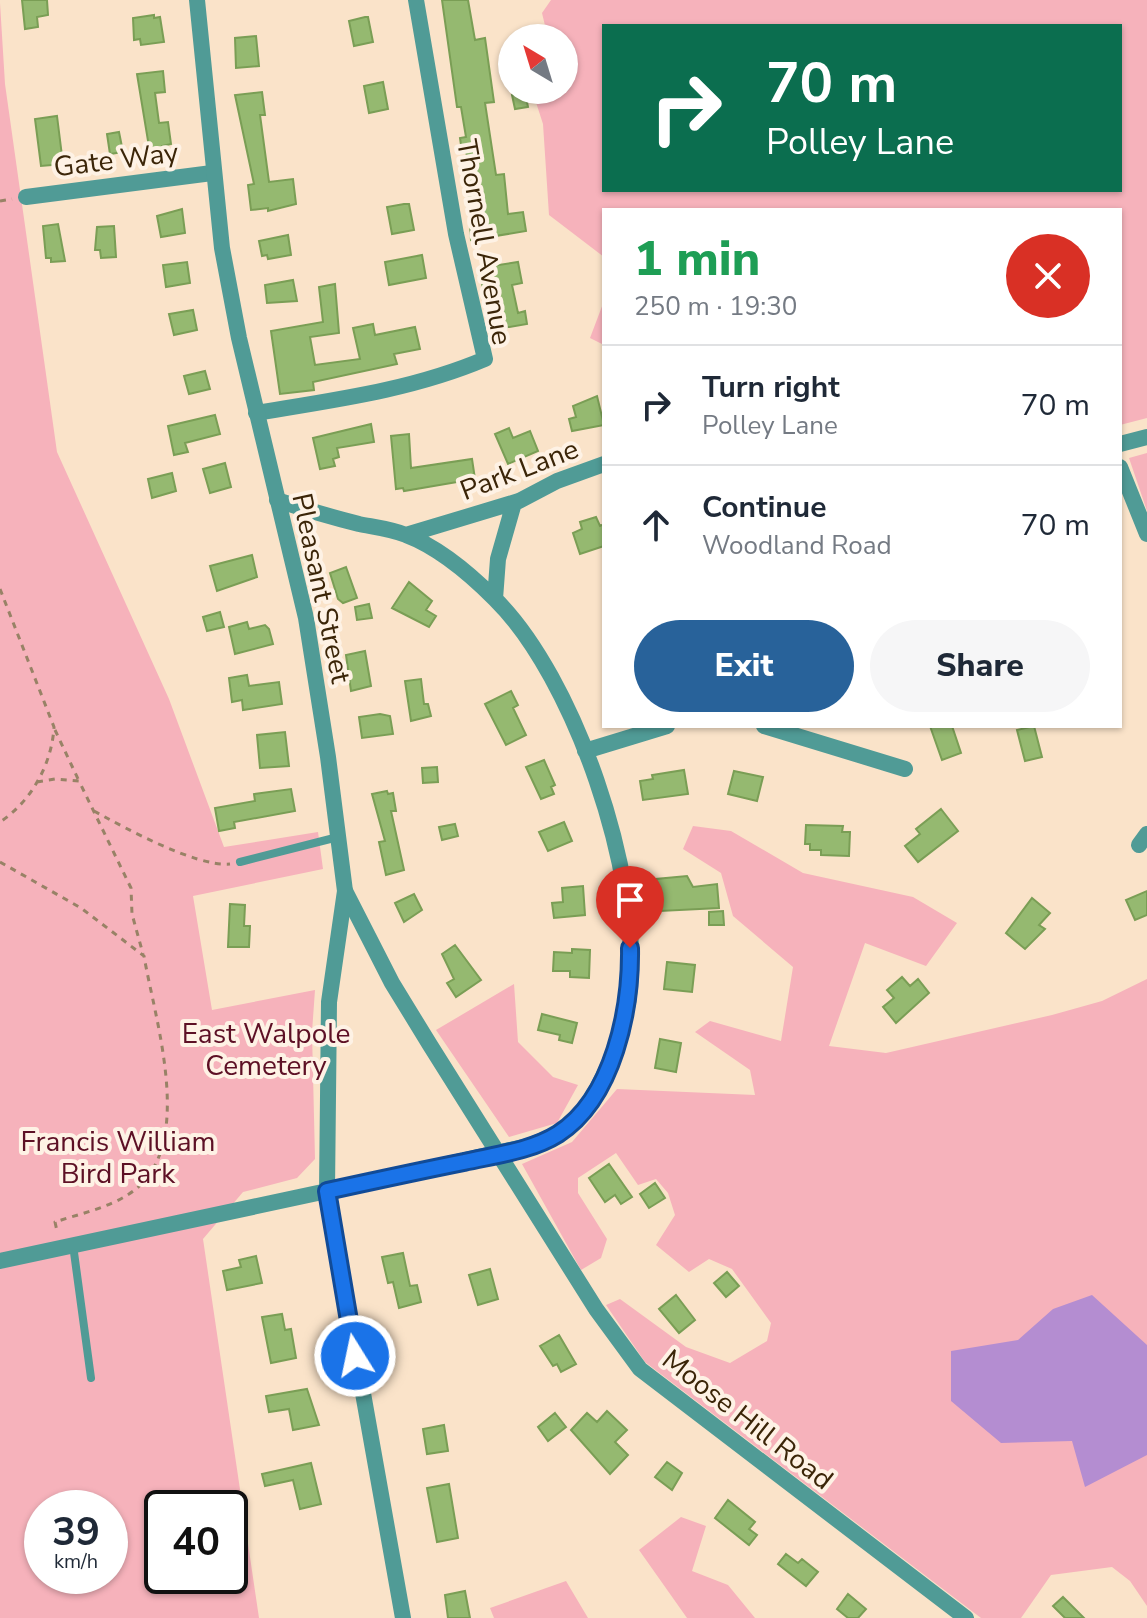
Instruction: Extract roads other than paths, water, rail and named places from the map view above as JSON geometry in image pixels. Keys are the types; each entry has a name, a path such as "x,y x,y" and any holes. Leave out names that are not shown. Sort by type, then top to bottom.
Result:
{"street":[{"name":"Pleasant Street","path":"197,0 212,173 225,262 256,413 306,618 345,891 329,1002 327,1191 403,1618"},
{"name":"Thornell Avenue","path":"256,413 365,396 456,371 485,359 456,234 416,0"},
{"name":"Gate Way","path":"26,197 212,173"},
{"path":"1122,443 1147,437"},
{"name":"Park Lane","path":"406,535 514,503 557,481 602,465"},
{"path":"1122,472 1147,534"},
{"path":"0,1261 500,1154 557,1134 577,1117 596,1091 621,1036 630,987 628,917 610,819 585,751 537,655 495,599 468,575 406,535 318,514 277,500"},
{"path":"495,599 498,559 514,503"},
{"path":"585,751 660,728"},
{"path":"771,728 905,769"},
{"name":"Moose Hill Road","path":"345,891 392,983 596,1309 640,1369 966,1618"}],"lane":[{"path":"240,862 338,837"},
{"path":"67,1245 91,1378"}],"park label":[{"name":"East Walpole Cemetery","path":"266,1049"},
{"name":"Francis William Bird Park","path":"118,1157"}]}
